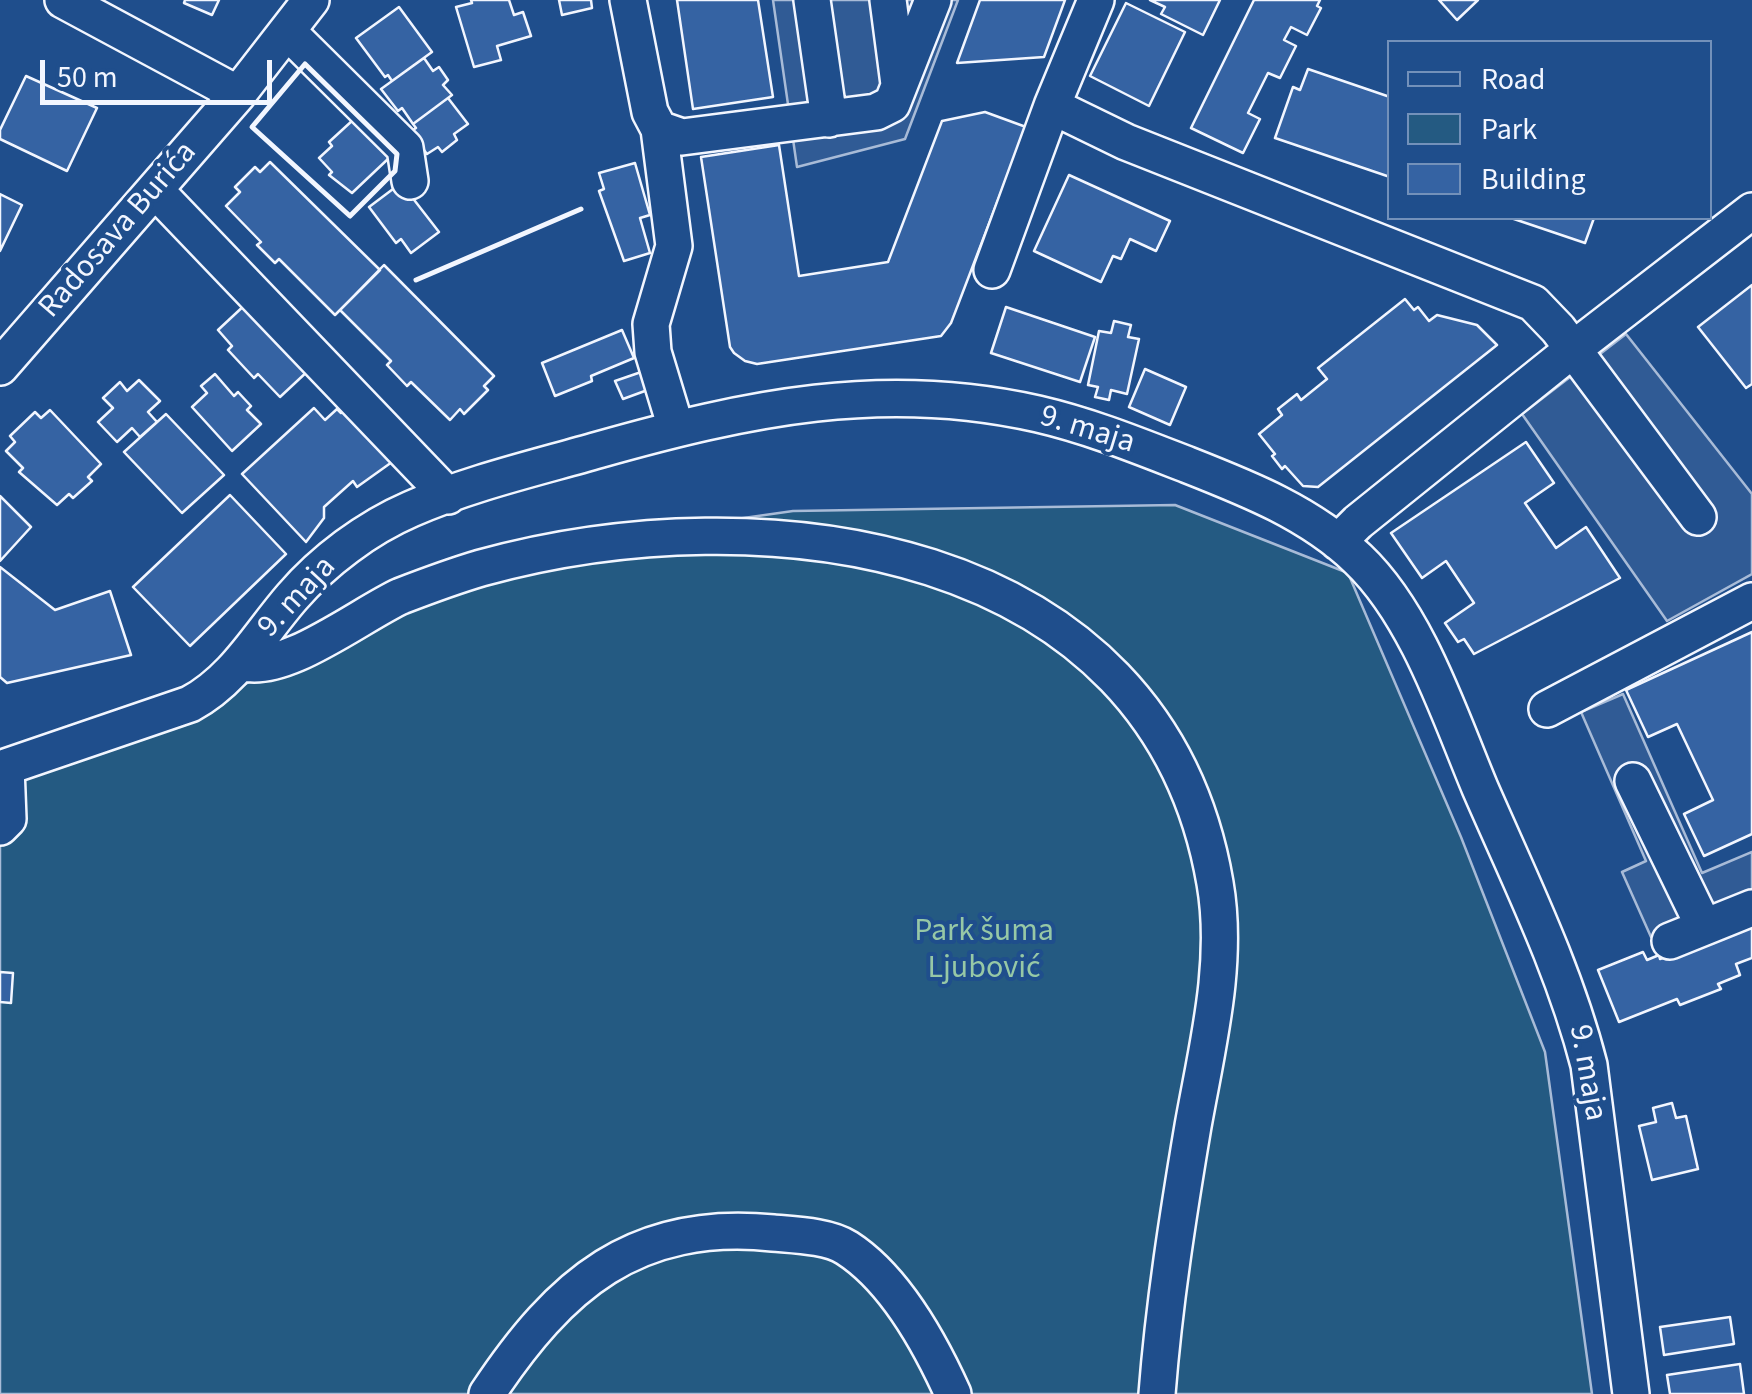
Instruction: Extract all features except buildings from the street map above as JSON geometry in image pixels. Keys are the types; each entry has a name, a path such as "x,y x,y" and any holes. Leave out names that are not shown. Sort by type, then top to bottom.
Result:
{"street":[{"path":"63,0 238,94"},
{"name":"Radosava Burića","path":"0,367 238,94 311,0"},
{"path":"628,0 650,112 659,129 674,246 651,324 653,352 676,428"},
{"path":"812,0 829,119"},
{"path":"888,0 900,90"},
{"path":"659,129 682,137 876,112 892,104 900,90 933,0"},
{"path":"992,270 1096,0"},
{"path":"287,30 405,148 410,180"},
{"path":"1052,106 1126,142 1532,302 1546,314 1698,517"},
{"path":"154,190 448,496"},
{"path":"1338,542 1572,350 1752,211"},
{"name":"9. maja","path":"3,768 190,704 223,682 295,594 352,543 412,508 676,428 762,408 833,399 938,400 1001,407 1087,428 1238,484 1276,502 1338,542 1361,562 1406,623 1565,981 1589,1065 1631,1394"},
{"path":"240,662 255,665 278,661 400,597 477,569 557,549 645,537 741,536 876,550 944,569 1017,601 1074,641 1127,690 1169,752 1199,820 1215,884 1219,942 1213,1012 1165,1294 1157,1394"},
{"path":"1547,709 1752,601"},
{"path":"0,827 8,818 3,768"},
{"path":"1633,782 1704,927"},
{"path":"1670,941 1752,908"},
{"path":"488,1394 522,1344 588,1278 626,1254 663,1239 698,1232 743,1230 793,1235 846,1247 906,1306 936,1355 953,1394"}],"green space":[{"name":"Park šuma Ljubović","path":"1175,505 1348,573 1461,837 1545,1052 1592,1394 0,1394 0,779 186,715 497,553 793,511"}],"shaded area":[{"path":"773,0 958,0 905,139 797,167"},
{"path":"1626,334 1752,494 1752,574 1667,621 1522,414"},
{"path":"1623,694 1702,873 1752,852 1752,892 1651,937 1622,872 1646,861 1581,712"}],"wall":[{"path":"305,64 397,154 395,171 350,216 252,127 305,64"},
{"path":"416,280 581,209"}]}
